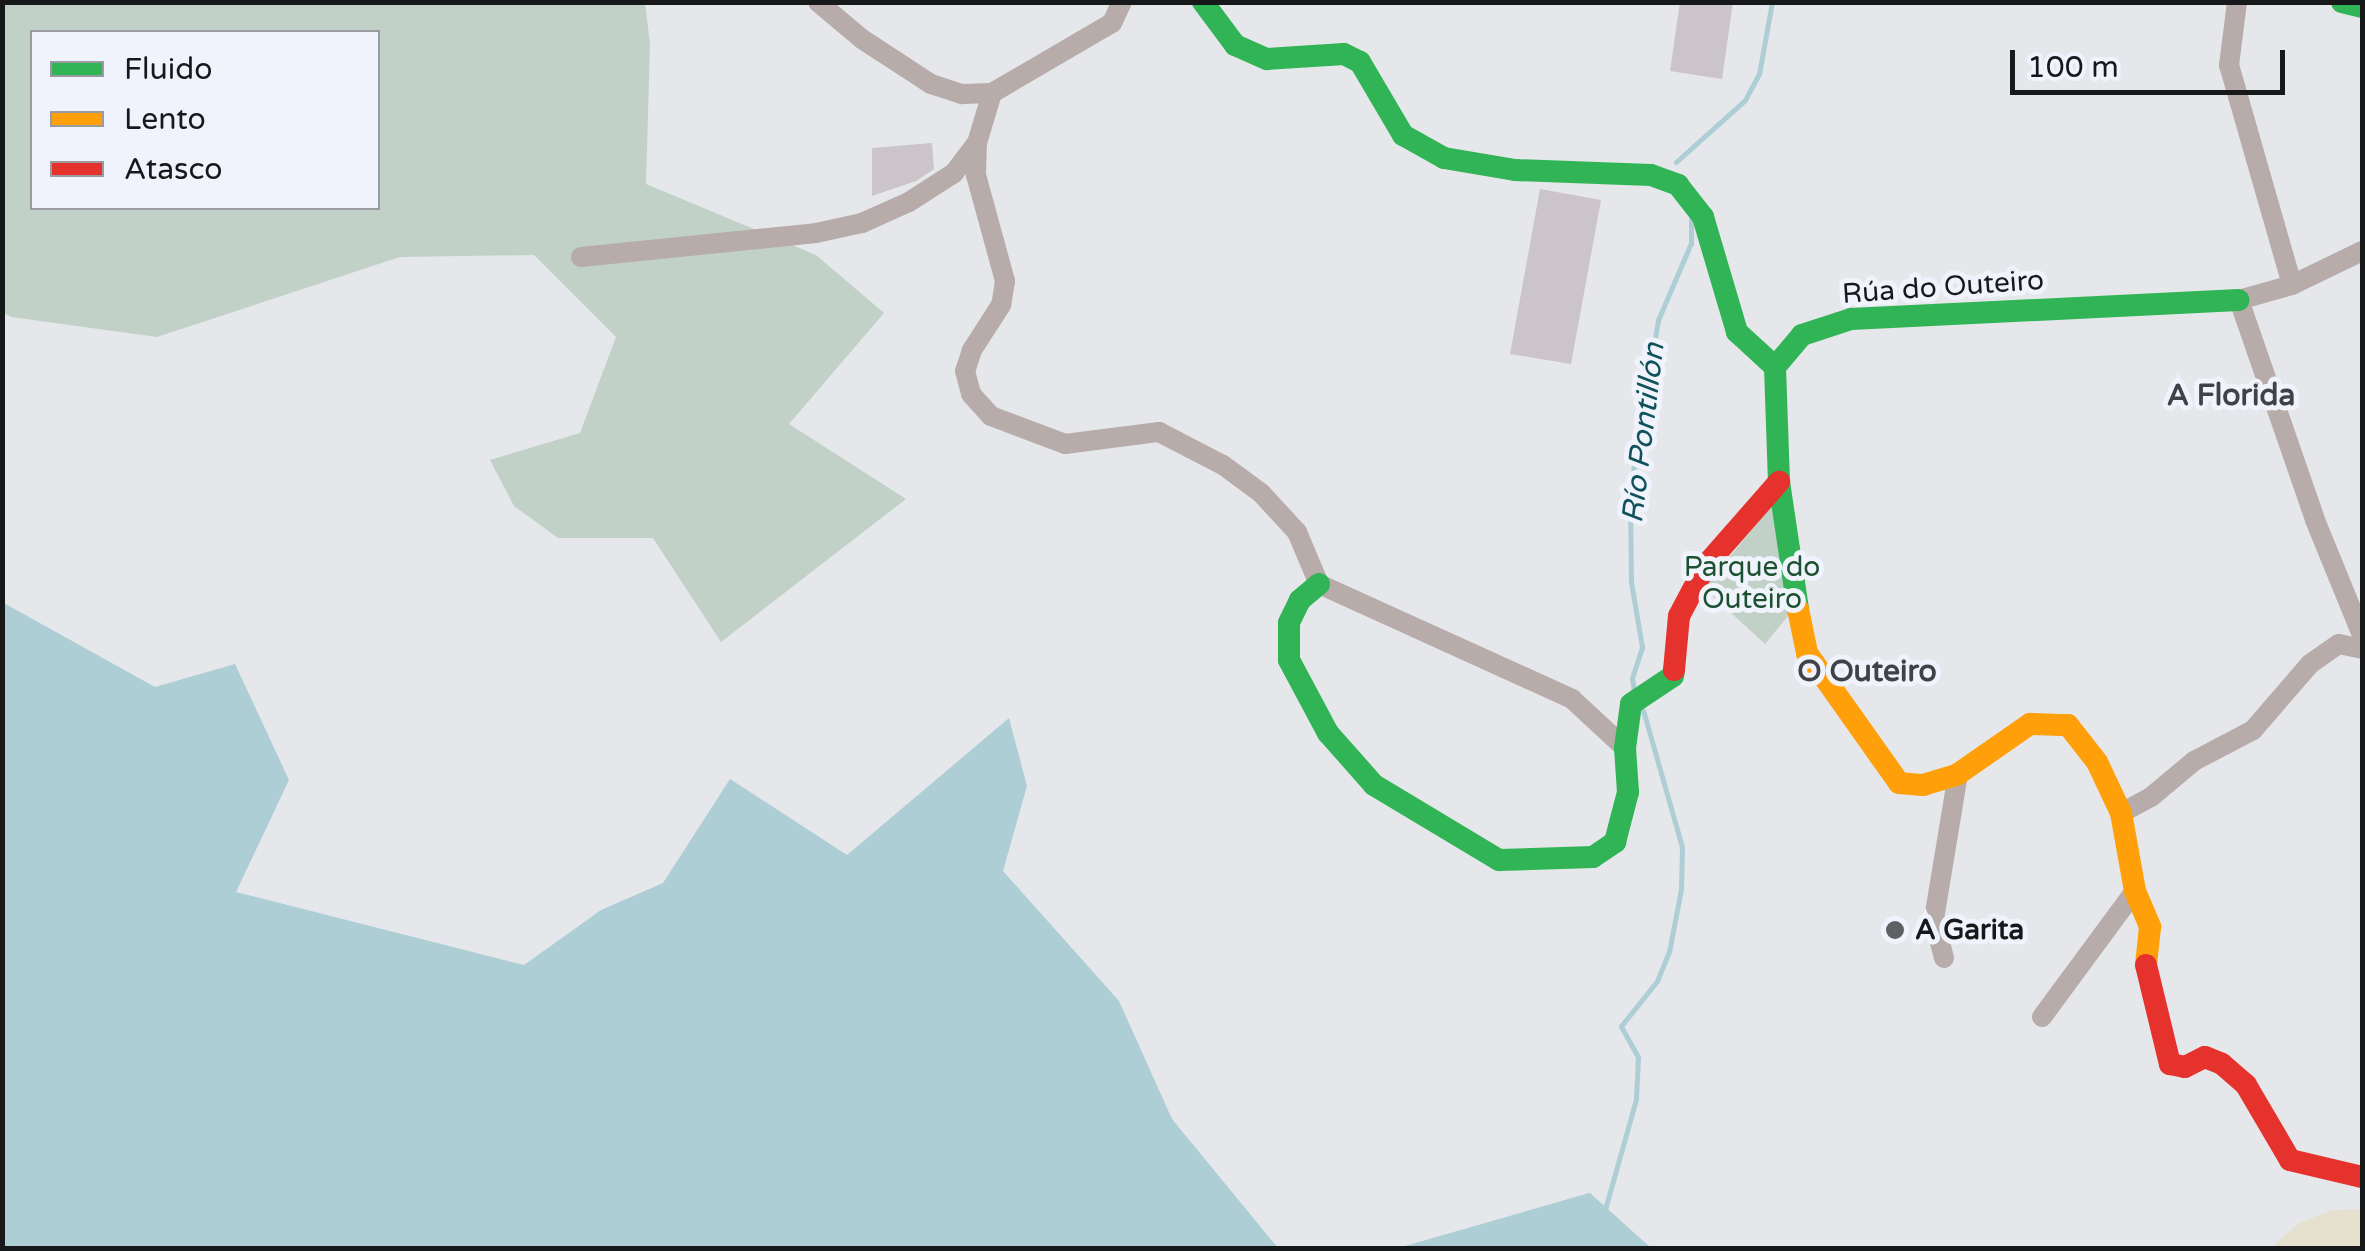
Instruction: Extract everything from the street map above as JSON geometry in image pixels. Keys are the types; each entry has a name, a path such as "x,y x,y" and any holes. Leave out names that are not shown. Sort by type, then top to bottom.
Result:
{"street":[{"path":"818,2 862,39 932,84 962,94 992,93 1112,23 1122,2"},
{"path":"1203,2 1236,46 1267,60 1344,54 1360,62 1403,135 1444,158 1515,170 1651,175 1678,185 1704,217 1736,332 1775,367 1779,482 1807,653 1899,783 1923,785 1958,774 2030,724 2068,726 2096,762 2121,812 2135,891 2150,927 2146,970 2170,1064 2185,1067 2204,1057 2222,1064 2246,1085 2290,1160 2362,1177"},
{"path":"2236,2 2228,65 2292,286"},
{"path":"2342,2 2362,7"},
{"path":"992,93 977,143 976,175 999,246 1005,282 1001,305 972,350 966,371 970,394 992,416 1064,444 1159,432 1223,465 1260,493 1297,532 1319,584 1572,699 1625,748"},
{"path":"581,257 816,233 862,222 909,202 954,172 977,143"},
{"path":"2362,251 2292,286 2240,300 2315,520 2362,635"},
{"name":"Rúa do Outeiro","path":"1775,367 1802,335 1851,318 2240,300"},
{"path":"1319,584 1300,600 1289,623 1289,660 1328,733 1374,784 1499,860 1593,858 1615,842 1628,792 1625,748 1640,699 1673,676 1680,616 1706,565 1779,482"},
{"path":"2121,812 2151,797 2194,762 2253,730 2310,664 2339,644 2362,649"},
{"path":"1944,958 1934,919 1958,774"},
{"path":"2042,1016 2135,891"}],"green space":[{"path":"2,3 645,3 650,44 646,184 816,255 884,313 789,424 906,499 721,642 653,538 558,538 514,506 490,460 580,433 616,337 534,255 400,257 157,337 11,317 2,312"},
{"name":"Parque do Outeiro","path":"1774,503 1792,611 1765,644 1704,588"}],"sand":[{"path":"2362,1209 2362,1248 2275,1248 2299,1223 2333,1210"}],"water":[{"path":"2,602 155,687 235,664 289,780 236,892 524,965 601,910 663,883 730,779 847,855 1009,718 1027,786 1003,871 1119,1001 1172,1119 1278,1248 3,1248"},
{"path":"1589,1193 1651,1248 1398,1248"}],"building":[{"path":"1680,2 1733,2 1722,79 1670,71"},
{"path":"932,143 934,169 916,181 872,196 872,148"},
{"path":"1540,189 1601,200 1571,364 1510,354"}],"waterway":[{"name":"Río Pontillón","path":"1676,162 1745,100 1759,74 1772,2"},
{"name":"Río Pontillón","path":"1634,691 1632,678 1642,647 1631,582 1630,503 1636,444 1658,320 1691,243 1691,219"},
{"name":"Río Pontillón","path":"1604,1213 1636,1099 1638,1057 1621,1026 1657,981 1669,952 1681,889 1682,847 1643,710"}],"traffic: fast":[{"path":"1203,2 1235,45 1267,59 1344,54 1360,62 1403,135 1444,158 1515,170 1651,175 1678,185 1703,217 1737,332 1775,367"},
{"path":"2342,2 2362,7"},
{"path":"1798,609 1779,482 1775,367 1802,335 1851,319 2239,300"},
{"path":"1319,584 1300,600 1289,623 1289,660 1328,733 1374,785 1499,860 1593,857 1615,842 1628,792 1625,748 1631,704 1673,676 1674,670"}],"traffic: slow":[{"path":"1798,609 1807,653 1899,783 1923,785 1958,774 2030,724 2068,725 2097,762 2121,813 2135,891 2150,927 2146,965"}],"traffic: jam":[{"path":"1674,670 1679,616 1706,565 1779,482"},
{"path":"2146,965 2170,1064 2185,1067 2205,1057 2222,1064 2246,1085 2290,1160 2362,1177"}],"place":[{"name":"A Garita","path":"1895,930"}],"district":[{"name":"A Florida","path":"2231,396"},
{"name":"O Outeiro","path":"1867,672"}]}
